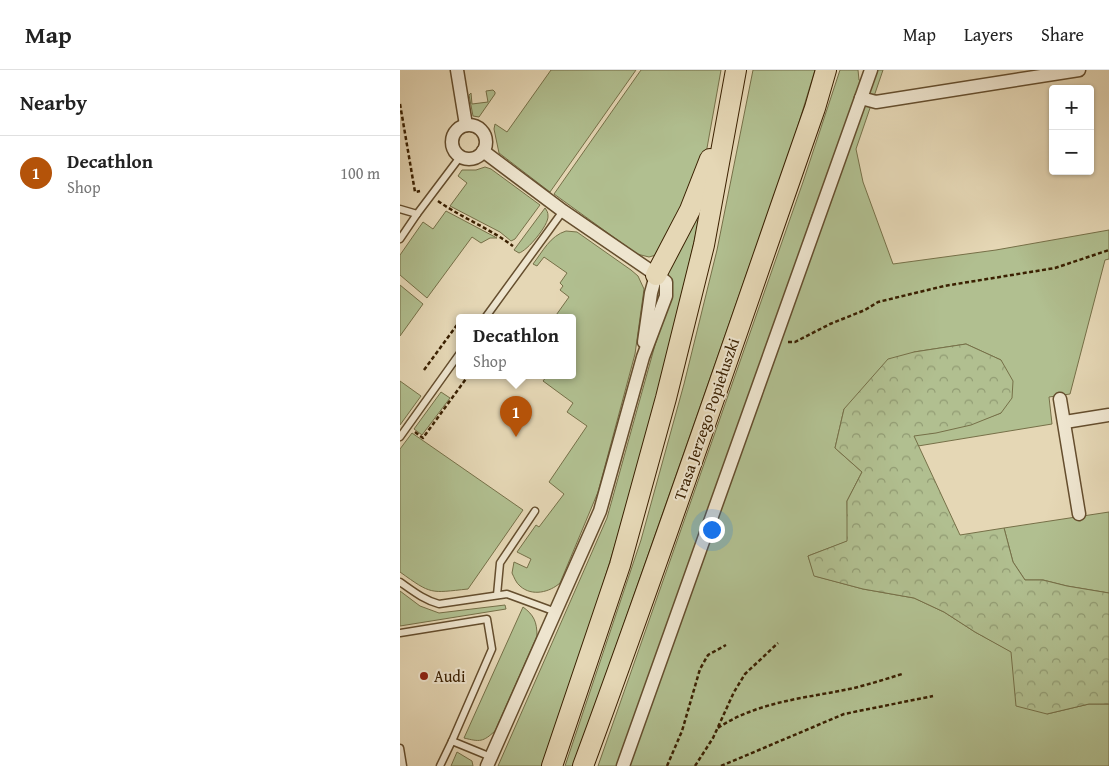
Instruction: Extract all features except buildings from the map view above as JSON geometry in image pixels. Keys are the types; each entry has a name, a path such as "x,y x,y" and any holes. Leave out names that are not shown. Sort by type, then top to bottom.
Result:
{"main road":[{"path":"552,766 620,566 666,398 704,245 736,70"},
{"name":"Trasa Jerzego Popiełuszki","path":"583,766 815,108 826,70"},
{"path":"656,275 690,210 727,115"}],"street":[{"path":"457,70 466,125"},
{"path":"623,766 871,70"},
{"path":"862,98 876,102 1079,70"},
{"path":"466,125 476,126 483,133 486,142 483,151 480,155 470,159 460,156 453,149 452,139 457,130 466,125"},
{"path":"483,151 563,211 666,282 666,296 643,357 600,511 557,613 489,761"},
{"path":"1060,399 1079,514"},
{"path":"1064,422 1109,415"}],"lane":[{"path":"400,239 460,156"},
{"path":"400,210 417,214"},
{"path":"488,314 563,211"},
{"path":"400,437 456,359"},
{"path":"497,595 500,562 535,511"},
{"path":"400,582 430,602 440,604 507,594 557,613"},
{"path":"400,633 487,620 492,649 440,766"},
{"path":"452,741 489,761"},
{"path":"400,748 404,766"}],"path":[{"path":"775,339 795,342 830,324 866,310 878,302 944,286 1055,268 1109,250"},
{"path":"424,370 456,327"},
{"path":"408,426 423,438 466,379"},
{"path":"696,766 718,728 744,674 778,643"},
{"path":"668,766 682,732 700,669 708,655 726,645"},
{"path":"718,728 730,720 754,710 872,684 902,674"},
{"path":"721,766 844,714 933,696"}],"green space":[{"path":"551,70 636,70 550,192 499,153 494,129 495,124 507,132"},
{"path":"641,70 721,70 707,148 701,169 656,255 649,257 637,254 554,194"},
{"path":"753,70 815,70 781,181 750,264 574,766 565,766 641,540 684,384 717,250"},
{"path":"840,70 858,70 859,80 863,82 816,212 813,212 809,224 812,225 619,766 598,766 803,182"},
{"path":"876,70 883,70 856,149 863,182 893,264 996,250 1109,230 1109,259 1105,260 1070,394 1049,397 1052,424 918,446 913,435 958,427 1001,413 1001,360 966,344 914,352 844,409 835,448 862,472 847,501 848,541 808,556 815,576 863,589 914,598 944,612 975,632 1012,652 1047,714 1089,704 1109,704 1109,766 629,766"},
{"path":"493,90 495,94 479,117 473,116 469,95 471,93 472,104 488,102 486,91"},
{"path":"485,167 491,169 540,205 515,239 511,241 500,232 450,206 467,183 458,176 462,170 476,170"},
{"path":"704,196 669,349 628,500 591,621 543,766 498,766 607,518 655,345 671,298 672,280 666,272"},
{"path":"545,208 548,213 547,220 541,231 523,251 519,253 514,250"},
{"path":"446,211 497,238 490,238 481,243 472,237 427,298 400,275 400,255 423,222 433,229"},
{"path":"566,231 577,232 631,270 638,276 644,289 635,354 598,492 560,583 546,591 535,592 525,589 516,582 512,573 514,562 527,568 531,559 517,552 536,525 539,527 564,494 549,482 587,426 567,412 573,403 543,381 545,379 576,379 576,314 557,314 569,297 560,290 563,286 560,283 567,273 544,257 537,266 533,264 551,240"},
{"path":"400,285 423,304 400,336"},
{"path":"966,344 1001,360 1013,381 1012,398 1001,413 971,425 914,436 960,535 1004,528 1013,562 1025,580 1043,580 1109,593 1109,704 1089,704 1047,714 1016,706 1011,652 944,612 914,598 863,589 814,576 808,556 847,541 847,501 862,472 835,448 844,409 888,359 914,352"},
{"path":"400,381 421,396 400,425"},
{"path":"441,392 450,398 422,435 414,429"},
{"path":"412,433 523,510 468,589 432,591 400,572 400,449"},
{"path":"1109,512 1109,593 1043,580 1025,580 1013,562 1004,528"},
{"path":"400,591 420,606 439,613 505,605 506,609 400,626"},
{"path":"523,607 534,619 537,636 495,731 481,740 464,738"},
{"path":"457,752 472,761 473,766 451,766"}],"place":[{"name":"Decathlon","path":"516,437"},
{"name":"Audi","path":"424,676"}]}
